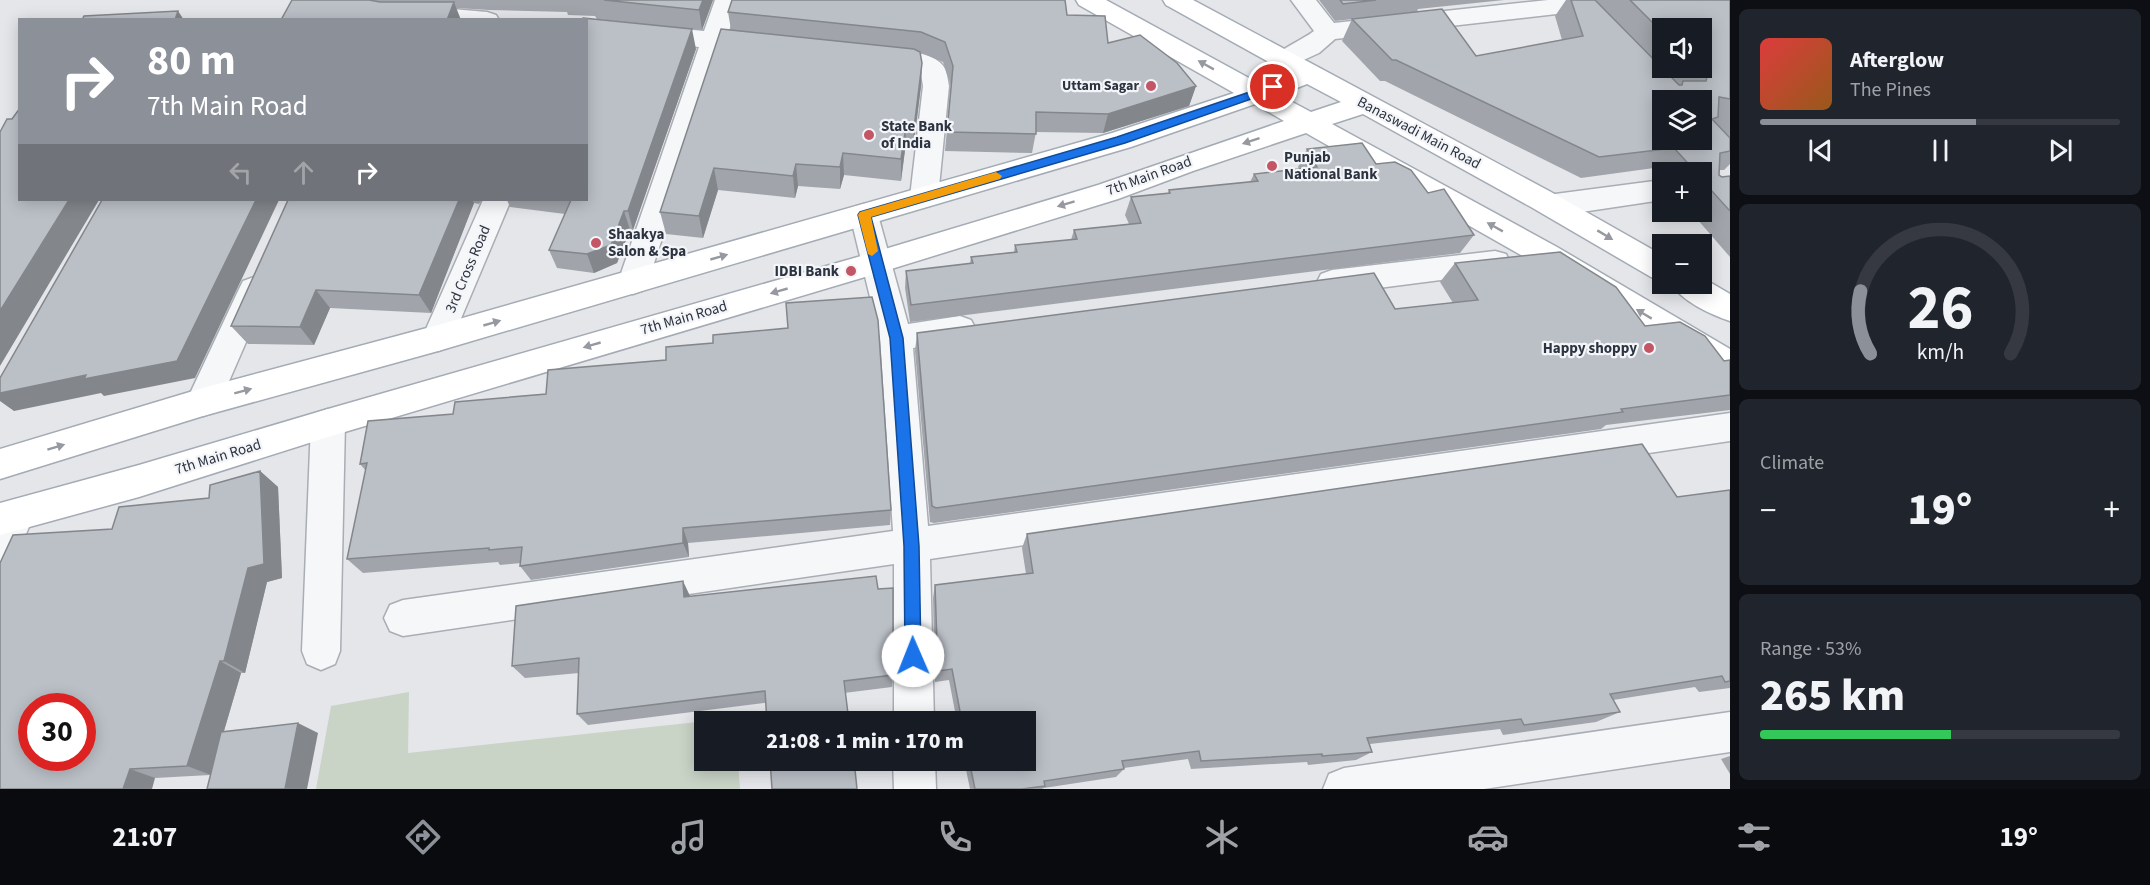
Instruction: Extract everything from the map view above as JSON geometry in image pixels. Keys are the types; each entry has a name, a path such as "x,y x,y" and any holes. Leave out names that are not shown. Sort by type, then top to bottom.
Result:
{"main road":[{"path":"1088,0 1546,255 1730,365"},
{"name":"Banaswadi Main Road","path":"1175,0 1295,68 1555,205 1652,262"},
{"path":"0,464 203,402 438,338 1121,140 1257,94 1295,68"},
{"name":"7th Main Road","path":"8,517 139,481 328,423 875,263 1108,192 1183,164 1364,104"},
{"path":"1704,294 1730,309"}],"street":[{"path":"633,282 727,0"},
{"path":"1303,0 1328,32"},
{"path":"1295,68 1310,46 1328,32 1580,4 1619,44"},
{"path":"390,12 463,18"},
{"path":"588,27 783,48"},
{"path":"852,55 920,62 933,70 936,86 924,197"},
{"path":"1555,205 1652,191"},
{"name":"3rd Cross Road","path":"438,338 497,201"},
{"path":"864,215 896,338 912,546 914,711"},
{"path":"1310,285 1546,255"},
{"path":"203,402 266,263"},
{"path":"896,338 990,325"},
{"path":"321,651 328,423"},
{"path":"403,618 1730,427"},
{"path":"0,553 8,517"},
{"path":"1344,789 1730,732"},
{"path":"914,771 915,789"}],"shaded area":[{"path":"409,692 408,753 694,722 694,771 739,771 740,789 316,789 331,706"}],"building":[{"path":"292,0 454,2 448,18 282,18"},
{"path":"604,0 703,0 699,10"},
{"path":"732,0 1065,0 1067,15 1105,16 1108,43 1140,35 1177,63 1196,86 1108,114 1036,112 1036,134 947,132 953,66 945,42 921,32 728,12"},
{"path":"1340,0 1376,0 1343,4"},
{"path":"1571,0 1595,0 1652,58 1652,78 1672,78 1679,85 1682,85 1683,81 1706,81 1707,78 1712,78 1712,18 1652,18 1652,22 1630,0 1730,0 1730,99 1719,97 1718,117 1712,119 1712,90 1652,90 1652,150 1657,150 1599,157 1392,60 1352,19 1442,9 1476,56 1583,36"},
{"path":"178,11 176,18 83,18 84,16"},
{"path":"588,19 692,29 628,211 624,211 611,245 587,254 549,250 571,201 588,201"},
{"path":"721,29 914,49 920,52 922,63 914,128 906,127 901,159 843,153 840,167 796,164 793,176 714,168 699,216 660,212"},
{"path":"18,111 18,201 68,201 0,311 0,132 7,119 12,119"},
{"path":"1712,119 1730,138 1730,151 1720,153 1719,175 1730,176 1730,211 1712,191 1712,162 1687,162 1676,150 1712,150"},
{"path":"1362,143 1376,164 1395,162 1411,170 1428,193 1444,189 1474,235 911,305 906,271 973,263 971,257 1017,252 1015,245 1077,239 1074,230 1141,223 1131,197 1170,193 1169,190 1258,181 1254,174 1317,167 1307,149"},
{"path":"101,201 256,201 177,361 84,379 86,375 0,393 0,378"},
{"path":"288,201 459,201 419,295 316,290 300,327 231,326"},
{"path":"1560,252 1616,287 1645,326 1680,322 1705,336 1724,361 1730,360 1730,395 936,508 932,506 917,333 1374,273 1395,309 1478,300 1455,263"},
{"path":"872,297 878,320 891,510 683,528 683,543 520,566 522,547 347,559 367,463 360,464 368,421 453,414 455,402 546,394 548,370 666,360 666,347 713,343 713,335 788,328 786,303"},
{"path":"1642,444 1677,497 1730,490 1730,681 1725,682 1722,676 1610,694 1620,712 1524,725 1521,719 1367,738 1372,752 1201,761 1199,751 1122,761 1124,769 1044,781 1045,786 1022,789 975,789 971,771 1036,771 1036,711 960,711 952,669 938,671 935,585 1033,573 1027,534"},
{"path":"260,471 264,564 248,568 224,661 220,661 187,766 130,769 123,789 0,789 0,563 13,535 112,529 119,507 209,498 210,485"},
{"path":"876,576 878,589 893,588 893,675 844,681 848,711 766,711 765,691 577,714 579,658 512,666 516,606 683,581 684,597"},
{"path":"298,723 285,789 207,789 221,732"},
{"path":"771,771 855,771 857,789 772,789"}],"slow traffic":[{"path":"872,251 864,215 996,176"}],"place":[{"name":"Uttam Sagar","path":"1151,86"},
{"name":"State Bank of India","path":"869,135"},
{"name":"Punjab National Bank","path":"1272,166"},
{"name":"Shaakya Salon & Spa","path":"596,243"},
{"name":"IDBI Bank","path":"851,271"},
{"name":"Happy shoppy","path":"1649,348"}],"route":[{"path":"913,656 912,546 896,338 864,215 1121,140 1225,106 1273,87"}]}
